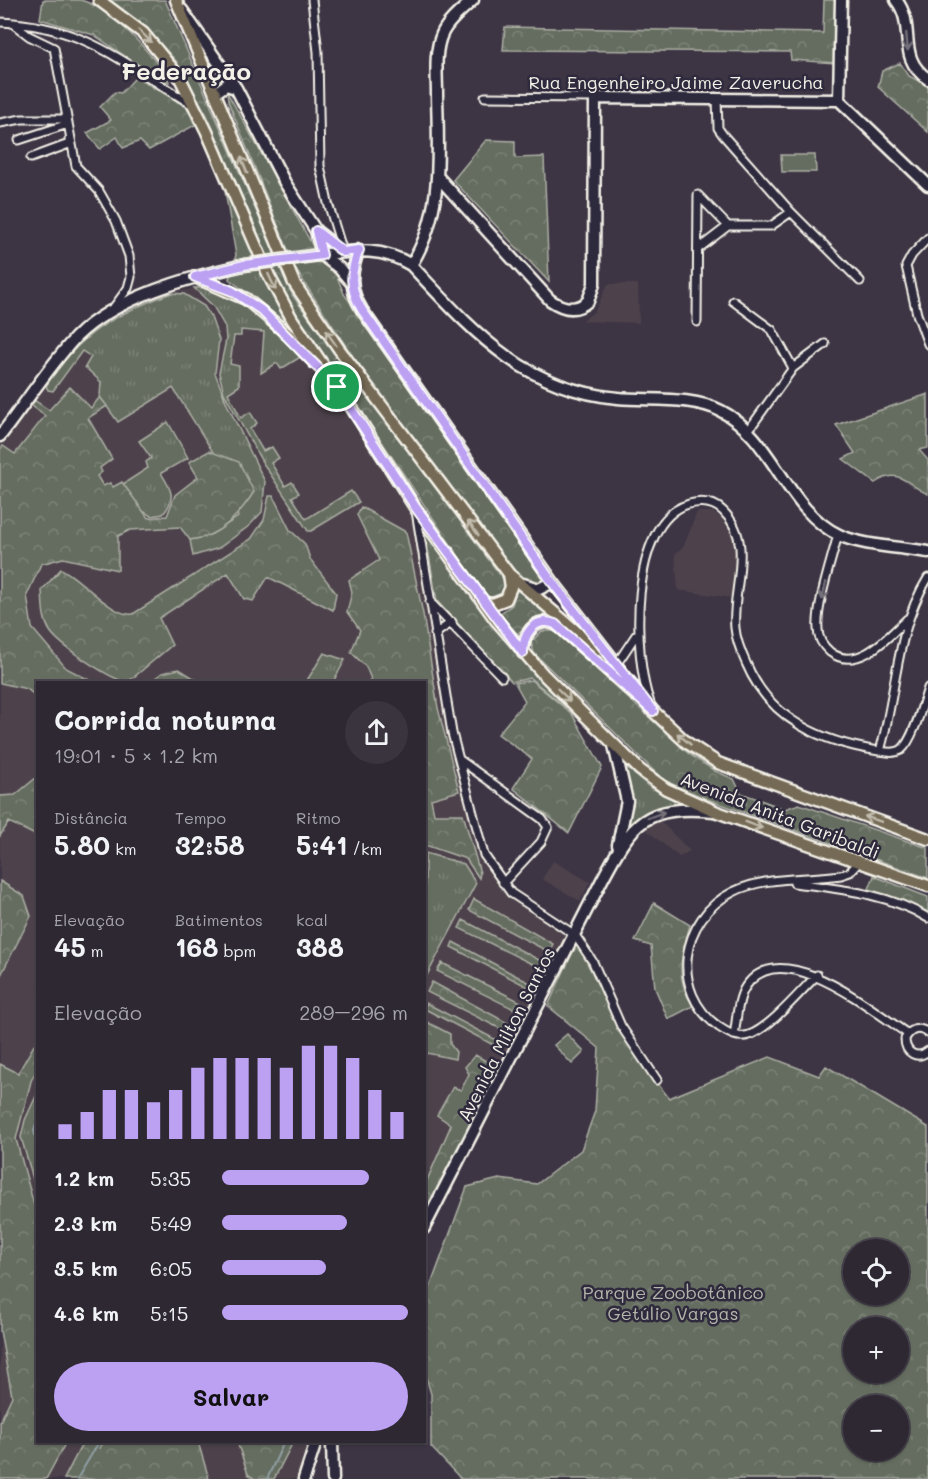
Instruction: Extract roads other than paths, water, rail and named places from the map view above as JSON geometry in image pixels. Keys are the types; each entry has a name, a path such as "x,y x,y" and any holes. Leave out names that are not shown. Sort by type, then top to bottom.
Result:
{"main road":[{"name":"Avenida Anita Garibaldi","path":"99,0 127,20 157,48 180,78 279,296 416,508 523,653 614,745 659,785 717,812 928,886"},
{"name":"Avenida Anita Garibaldi","path":"176,2 276,243 302,295 509,574 616,665 653,711 686,742 718,763 928,838"},
{"path":"195,277 232,291 261,310 337,387"},
{"path":"484,603 493,604 506,599 511,587 509,574"},
{"path":"523,653 525,638 534,625 545,621 555,624 653,711"}],"street":[{"path":"312,0 318,52 320,166 328,203 343,252"},
{"path":"411,265 423,246 431,222 438,177 438,45 450,22 472,0"},
{"name":"Rua Engenheiro Jaime Zaverucha","path":"485,97 839,100 841,0"},
{"path":"896,0 904,14 908,53 917,70 928,79"},
{"name":"Avenida Anita Garibaldi","path":"176,2 236,88 285,183 316,231 343,252"},
{"path":"0,22 47,27 97,44 194,106"},
{"path":"12,23 29,36 54,48 68,121 69,140 76,166 99,191 124,239 132,267 128,288 111,312"},
{"path":"215,93 226,85 236,88"},
{"path":"438,177 550,300 567,309 583,306 592,293 594,284 595,98"},
{"path":"717,98 718,128 791,212 860,281"},
{"path":"839,100 928,185"},
{"path":"0,123 22,119 68,121"},
{"path":"19,140 68,121"},
{"path":"31,158 69,144 69,140"},
{"path":"697,322 698,195 728,226"},
{"path":"698,249 728,226 771,226 791,212"},
{"name":"Avenida Anita Garibaldi","path":"316,231 321,255 339,268 351,282 362,310 552,582 595,634 616,665"},
{"path":"928,238 912,255 906,266 917,314 928,344"},
{"path":"351,282 353,266 359,250"},
{"path":"0,436 76,338 111,312 158,290 195,277 244,265 359,250 382,251 411,265 502,354 553,385 594,395 704,405 734,419 748,432 806,507 838,534 928,552"},
{"path":"733,301 772,330 793,368"},
{"path":"748,432 793,368 825,344"},
{"path":"17,394 27,401"},
{"path":"653,711 642,677 638,630 643,569 663,524 682,506 703,502 715,504 730,519 739,543 741,556 735,628 743,656 757,686 781,713 810,733 828,741 892,753 903,748 909,739 928,688"},
{"path":"416,508 435,634 459,760 482,849 503,883 521,900 574,935 593,963 621,1026 657,1080"},
{"path":"838,534 818,618 820,639 825,648 844,658 865,655 907,619"},
{"path":"880,751 907,619 928,578"},
{"path":"519,582 539,589 552,582"},
{"path":"430,602 453,622 502,677"},
{"path":"435,634 453,622"},
{"path":"616,665 630,647 638,630"},
{"name":"Avenida Milton Santos","path":"614,745 627,801 615,854"},
{"path":"459,760 542,819 548,826 541,842 503,883"},
{"name":"Avenida Milton Santos","path":"426,1224 615,854 637,825 657,813 681,809 717,812"},
{"path":"817,975 756,1032 742,1036 734,1035 710,1020 693,998 686,966 691,937 707,911 726,896 747,886 841,876 850,872 859,862"},
{"path":"780,882 867,893 907,907 928,918"},
{"path":"734,1035 741,998 751,980 772,970 782,969 817,975 908,1034"},
{"path":"928,1033 918,1029 908,1034 905,1040 908,1051 918,1055 928,1051"},
{"path":"304,1479 315,1446 332,1447 333,1479"}],"waterway":[{"path":"36,1124 34,1131 36,1139"},
{"path":"77,1479 98,1443"},
{"path":"267,1479 284,1443"}],"district":[{"name":"Federação","path":"186,70"}],"park label":[{"name":"Parque Zoobotânico Getúlio Vargas","path":"673,1302"}]}
